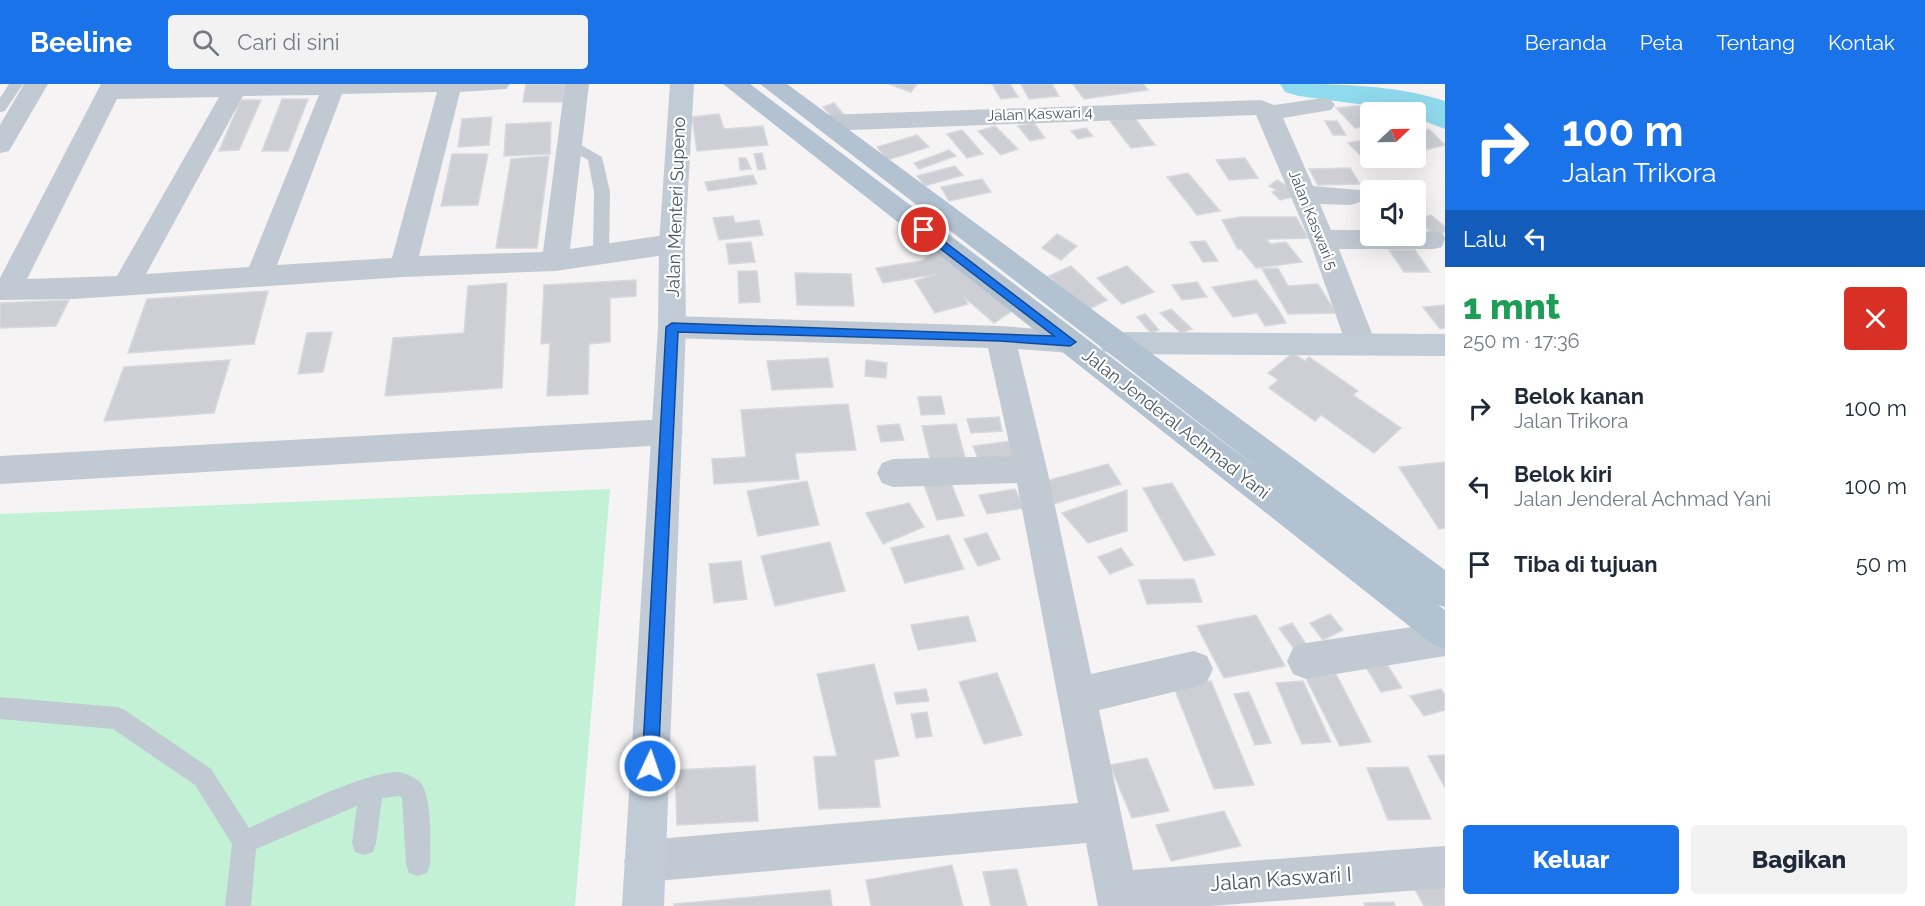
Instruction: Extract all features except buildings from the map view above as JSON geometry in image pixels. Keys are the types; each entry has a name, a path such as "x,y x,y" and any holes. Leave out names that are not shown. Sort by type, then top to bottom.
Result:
{"main road":[{"name":"Jalan Menteri Supeno","path":"643,906 672,327 672,244 682,84"},
{"name":"Jalan Jenderal Achmad Yani","path":"735,84 1445,632"},
{"name":"Jalan Jenderal Achmad Yani","path":"772,84 1445,591"},
{"path":"1113,343 1445,345"}],"street":[{"path":"0,145 36,84"},
{"path":"498,84 450,87 111,88 4,290 125,286 403,267 555,261 672,244"},
{"path":"555,261 577,84"},
{"path":"403,267 450,87"},
{"path":"258,278 333,88"},
{"path":"125,286 235,89"},
{"name":"Jalan Kaswari 4","path":"825,123 1323,105"},
{"name":"Jalan Kaswari 5","path":"1262,109 1304,195 1361,344"},
{"path":"1304,195 1350,196"},
{"path":"1322,238 1433,240"},
{"path":"672,327 1000,337 1070,342"},
{"path":"1000,337 1031,469 1118,899"},
{"path":"0,470 667,432"},
{"path":"893,473 1031,469"},
{"path":"1306,661 1445,639"},
{"path":"1077,696 1194,669"},
{"path":"645,861 1103,821"},
{"name":"Jalan Kaswari I","path":"1118,899 1445,867"}],"lane":[{"path":"0,108 16,84"},
{"path":"570,152 584,151 595,157 602,192 600,255"},
{"path":"0,708 117,718 203,777 244,842 238,906"},
{"path":"244,842 371,788 401,784 412,791 416,806 418,864"},
{"path":"364,843 371,788"}],"green space":[{"path":"610,489 575,906 0,906 0,514"}],"waterway":[{"path":"1299,84 1392,98 1428,108 1445,116"}],"route":[{"path":"650,766 672,327 1000,337 1070,342 924,230"}]}
